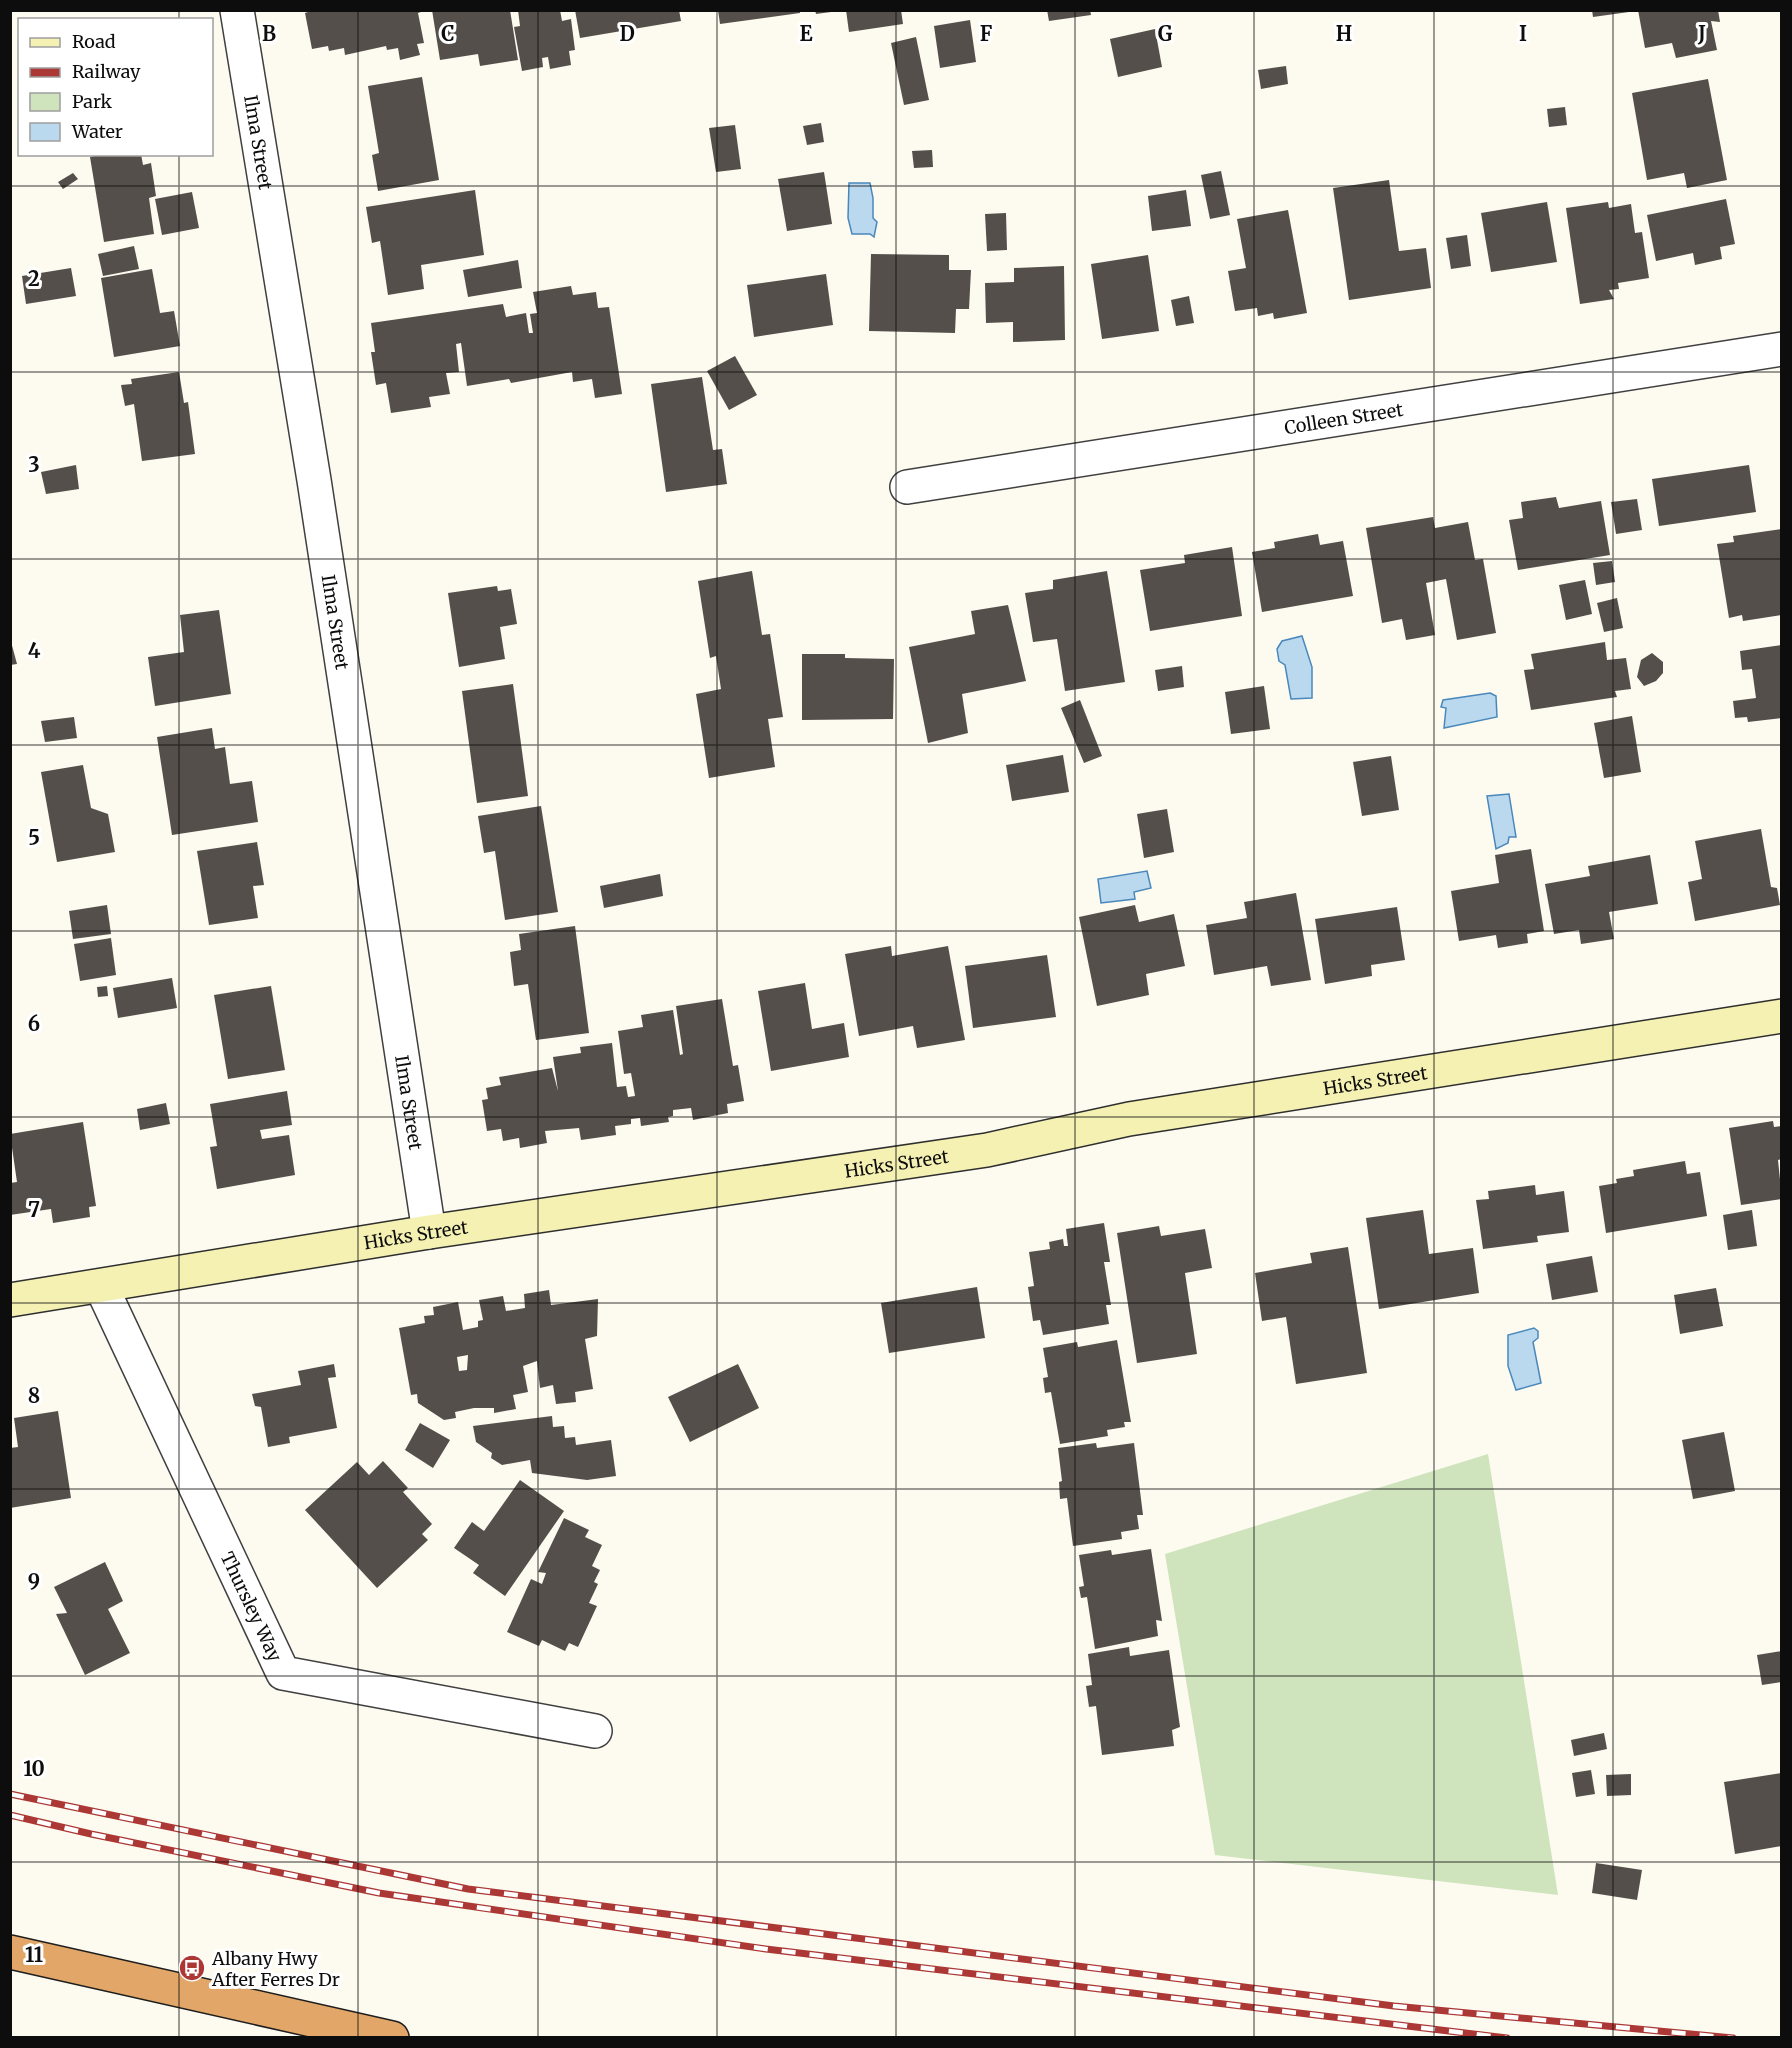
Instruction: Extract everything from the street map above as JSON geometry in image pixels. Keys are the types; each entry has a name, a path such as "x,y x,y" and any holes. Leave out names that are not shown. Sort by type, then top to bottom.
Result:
{"highway":[{"path":"10,1952 392,2037"}],"street":[{"name":"Ilma Street","path":"237,10 311,459 429,1232"},
{"name":"Colleen Street","path":"907,487 1782,349"},
{"name":"Hicks Street","path":"10,1300 429,1232 987,1150 1129,1119 1782,1016"},
{"name":"Thursley Way","path":"101,1286 283,1673 595,1731"}],"green space":[{"path":"1488,1454 1558,1895 1215,1855 1165,1554"}],"water":[{"path":"849,183 870,183 873,218 877,222 874,237 870,234 852,234 848,218"},
{"path":"1302,636 1312,667 1312,698 1291,699 1285,665 1279,661 1277,649 1282,641"},
{"path":"1490,693 1496,696 1497,717 1444,728 1446,708 1441,707 1443,700"},
{"path":"1509,794 1516,837 1509,837 1508,843 1496,849 1487,796"},
{"path":"1147,871 1151,888 1134,892 1135,899 1101,903 1098,879"},
{"path":"1534,1328 1538,1331 1538,1338 1533,1342 1541,1383 1516,1390 1508,1366 1508,1335"}],"building":[{"path":"314,10 427,10 418,13 424,43 417,44 420,55 400,60 398,48 387,50 386,46 345,55 344,48 329,51 328,46 312,49 305,13"},
{"path":"432,10 510,10 518,60 480,66 478,54 440,60"},
{"path":"518,10 560,10 562,21 571,19 575,50 569,51 571,65 550,69 548,57 542,58 543,67 522,71 514,27 520,26"},
{"path":"575,10 679,10 681,21 580,38"},
{"path":"718,10 800,10 800,13 720,24"},
{"path":"815,10 830,10 831,12 816,14"},
{"path":"846,10 901,10 903,24 849,32"},
{"path":"1047,10 1090,10 1091,15 1049,21"},
{"path":"1592,10 1629,10 1629,12 1593,17"},
{"path":"1638,10 1718,10 1720,22 1711,21 1717,50 1676,58 1672,43 1645,48"},
{"path":"970,20 976,62 940,68 934,26"},
{"path":"1155,29 1162,67 1118,77 1110,39"},
{"path":"916,37 929,100 904,105 891,43"},
{"path":"1286,66 1288,84 1261,89 1258,70"},
{"path":"422,77 439,180 378,191 372,155 379,153 368,86"},
{"path":"1708,79 1727,180 1687,188 1684,173 1647,180 1632,93"},
{"path":"1565,107 1567,125 1549,127 1547,109"},
{"path":"821,123 824,142 807,145 803,126"},
{"path":"735,125 741,169 716,172 709,128"},
{"path":"932,150 933,167 914,168 912,151"},
{"path":"141,156 143,165 151,163 156,196 149,198 154,234 104,242 90,157"},
{"path":"1221,171 1230,215 1210,219 1201,175"},
{"path":"824,172 832,224 787,231 778,179"},
{"path":"73,173 78,179 63,189 58,182"},
{"path":"1389,180 1399,251 1426,248 1431,288 1349,300 1333,188"},
{"path":"475,190 484,255 421,265 424,289 388,295 380,241 372,243 366,207"},
{"path":"1186,190 1191,226 1152,231 1148,196"},
{"path":"192,192 199,228 162,235 155,199"},
{"path":"1726,199 1735,244 1720,247 1722,259 1695,265 1693,253 1656,261 1647,215"},
{"path":"1547,202 1557,262 1491,272 1481,213"},
{"path":"1608,202 1609,208 1631,204 1635,233 1642,232 1649,278 1618,283 1619,289 1609,290 1614,299 1580,304 1566,208"},
{"path":"1288,210 1307,313 1274,319 1273,313 1258,316 1257,308 1235,311 1228,271 1246,268 1237,219"},
{"path":"1006,213 1007,250 987,251 985,214"},
{"path":"1467,235 1471,266 1451,269 1446,238"},
{"path":"134,246 139,269 103,276 98,254"},
{"path":"871,254 949,255 949,270 971,270 969,309 956,309 955,333 869,331"},
{"path":"1148,255 1159,331 1102,339 1091,264"},
{"path":"518,260 522,288 468,297 463,270"},
{"path":"1064,266 1065,340 1013,342 1013,322 986,323 985,283 1014,282 1014,268"},
{"path":"71,268 76,296 26,304 22,276"},
{"path":"152,269 160,313 174,311 180,346 114,357 101,278"},
{"path":"826,274 833,325 754,337 747,285"},
{"path":"571,286 573,295 596,292 598,308 609,307 622,394 595,398 592,379 573,382 572,372 511,383 509,379 467,386 461,343 456,344 459,372 446,373 450,394 429,397 431,407 391,413 386,383 376,385 371,352 375,352 371,323 503,304 506,317 526,313 529,333 533,333 530,314 537,313 533,292"},
{"path":"1189,296 1194,323 1176,326 1171,300"},
{"path":"735,356 757,395 729,410 707,371"},
{"path":"179,372 184,403 188,402 195,454 142,461 134,404 125,406 121,385 132,384 131,379"},
{"path":"702,377 713,450 722,449 727,484 666,492 651,384"},
{"path":"76,465 79,489 46,494 41,472"},
{"path":"1749,465 1756,512 1659,526 1652,479"},
{"path":"1556,497 1559,508 1601,501 1610,555 1518,570 1509,520 1523,518 1521,502"},
{"path":"1637,499 1642,530 1616,534 1611,502"},
{"path":"1433,517 1435,528 1468,522 1475,560 1483,559 1496,633 1457,640 1446,579 1426,583 1435,635 1406,640 1402,619 1382,623 1366,528"},
{"path":"1782,529 1782,615 1743,621 1742,615 1729,618 1717,544 1734,542 1733,536"},
{"path":"1318,534 1320,545 1343,541 1353,596 1262,612 1252,552 1275,548 1274,542"},
{"path":"1232,547 1242,616 1150,631 1140,570 1185,563 1184,555"},
{"path":"1612,561 1615,582 1596,585 1593,563"},
{"path":"752,571 762,635 770,634 783,717 768,719 775,767 709,778 696,694 721,689 716,656 710,658 698,581"},
{"path":"1107,571 1125,682 1065,691 1057,639 1033,642 1025,593 1053,589 1053,580"},
{"path":"1585,580 1592,614 1566,620 1559,585"},
{"path":"497,586 498,591 511,589 517,624 500,627 505,659 459,667 448,593"},
{"path":"1617,598 1623,628 1604,632 1597,603"},
{"path":"1008,605 1026,681 962,694 968,733 928,743 909,647 975,634 971,611"},
{"path":"219,610 231,694 155,706 148,657 184,652 180,615"},
{"path":"10,638 17,664 10,665"},
{"path":"1605,642 1607,660 1626,658 1631,689 1615,691 1617,697 1531,710 1524,670 1534,669 1531,654"},
{"path":"1782,645 1782,718 1748,722 1747,717 1735,718 1733,701 1756,698 1752,669 1742,670 1740,651"},
{"path":"1652,653 1663,662 1663,673 1656,681 1644,686 1637,677 1641,660"},
{"path":"802,654 845,654 845,658 894,659 893,719 802,720"},
{"path":"1182,666 1184,687 1158,691 1155,670"},
{"path":"513,684 528,796 477,803 462,691"},
{"path":"1264,686 1270,729 1231,734 1225,692"},
{"path":"1080,700 1102,756 1084,763 1061,708"},
{"path":"1632,716 1641,772 1604,778 1594,723"},
{"path":"74,717 77,738 45,742 41,721"},
{"path":"212,728 215,749 225,747 230,784 252,781 258,822 172,835 157,737"},
{"path":"1063,755 1069,792 1012,801 1006,765"},
{"path":"1391,756 1399,810 1362,816 1353,762"},
{"path":"83,765 91,808 108,814 115,852 57,862 41,772"},
{"path":"541,806 558,912 505,920 495,851 484,853 478,816"},
{"path":"1167,809 1174,852 1144,858 1137,814"},
{"path":"1761,829 1771,887 1777,888 1780,905 1695,921 1688,882 1702,879 1695,841"},
{"path":"257,842 264,885 253,886 258,918 209,925 197,851"},
{"path":"1531,849 1544,931 1527,934 1528,943 1498,948 1496,935 1459,941 1451,891 1499,883 1495,855"},
{"path":"1650,855 1658,904 1609,912 1614,939 1581,944 1579,930 1554,934 1545,884 1590,876 1588,866"},
{"path":"660,874 663,896 604,908 600,886"},
{"path":"1296,893 1311,980 1271,986 1267,966 1214,975 1206,925 1247,918 1244,902"},
{"path":"107,905 111,934 73,939 69,911"},
{"path":"1135,905 1139,922 1174,914 1185,966 1146,974 1149,995 1097,1006 1079,917"},
{"path":"1397,907 1405,960 1371,965 1372,976 1325,984 1315,919"},
{"path":"575,926 589,1033 536,1040 528,984 514,986 510,952 521,950 519,934"},
{"path":"111,938 116,975 80,981 74,944"},
{"path":"891,946 892,956 948,946 965,1040 917,1048 913,1026 859,1036 845,954"},
{"path":"1047,955 1056,1017 973,1028 965,966"},
{"path":"172,978 177,1008 118,1018 113,988"},
{"path":"805,983 812,1029 844,1023 849,1057 771,1071 758,991"},
{"path":"107,986 108,996 98,997 97,987"},
{"path":"271,986 285,1070 228,1079 214,995"},
{"path":"722,999 733,1066 738,1065 744,1101 727,1104 728,1113 693,1120 691,1108 673,1110 673,1116 668,1117 669,1122 641,1126 640,1118 631,1119 631,1124 615,1126 616,1135 581,1140 579,1128 545,1131 547,1143 520,1148 519,1138 503,1141 501,1129 487,1131 482,1100 488,1099 486,1088 501,1085 499,1077 552,1068 558,1091 553,1057 581,1053 580,1047 612,1043 617,1087 626,1086 628,1097 635,1096 631,1073 624,1074 618,1031 643,1027 641,1015 673,1010 680,1055 683,1054 676,1006"},
{"path":"287,1091 292,1125 260,1130 262,1139 289,1135 295,1175 217,1189 210,1147 217,1146 210,1104"},
{"path":"166,1103 170,1124 140,1130 137,1109"},
{"path":"1773,1121 1774,1127 1782,1126 1782,1159 1778,1160 1782,1199 1741,1205 1729,1128"},
{"path":"83,1122 96,1206 89,1207 90,1217 53,1223 51,1209 10,1215 10,1183 17,1182 10,1134"},
{"path":"1685,1161 1687,1174 1700,1172 1707,1216 1606,1233 1599,1186 1617,1183 1616,1179 1634,1176 1633,1170"},
{"path":"1535,1185 1536,1195 1564,1191 1569,1232 1537,1236 1538,1242 1483,1249 1476,1200 1489,1199 1488,1191"},
{"path":"1423,1210 1429,1254 1473,1248 1479,1293 1379,1309 1366,1218"},
{"path":"1752,1210 1757,1246 1728,1250 1723,1215"},
{"path":"1104,1223 1110,1262 1104,1262 1111,1305 1106,1305 1109,1324 1043,1335 1040,1320 1033,1321 1028,1287 1034,1286 1029,1252 1050,1249 1049,1242 1063,1239 1064,1246 1068,1246 1066,1229"},
{"path":"1159,1226 1161,1236 1205,1229 1212,1268 1185,1273 1197,1354 1137,1363 1117,1233"},
{"path":"1348,1247 1367,1373 1296,1384 1286,1317 1262,1321 1255,1273 1312,1263 1310,1253"},
{"path":"1592,1256 1598,1292 1552,1300 1546,1264"},
{"path":"977,1287 985,1338 889,1353 881,1303"},
{"path":"1716,1288 1723,1326 1680,1334 1674,1295"},
{"path":"549,1290 551,1305 598,1299 597,1336 585,1339 593,1389 575,1392 576,1402 556,1404 553,1385 540,1388 537,1361 523,1366 528,1392 513,1395 516,1409 494,1413 494,1408 474,1408 455,1412 456,1418 444,1420 418,1403 417,1394 411,1395 399,1328 425,1323 424,1316 434,1315 433,1307 458,1302 463,1330 478,1327 478,1321 483,1320 479,1300 503,1296 506,1311 525,1308 524,1294","holes":["468,1355 467,1370 459,1371 457,1357"]},
{"path":"1117,1340 1131,1422 1124,1422 1125,1427 1107,1430 1108,1436 1060,1444 1051,1392 1045,1393 1043,1378 1048,1377 1043,1348 1077,1342 1078,1347"},
{"path":"334,1364 336,1377 328,1378 337,1428 289,1437 290,1443 268,1447 261,1407 255,1406 252,1394 301,1385 298,1371"},
{"path":"738,1364 759,1408 690,1442 668,1397"},
{"path":"58,1411 71,1498 10,1508 10,1448 18,1447 14,1418"},
{"path":"552,1416 553,1427 564,1426 565,1438 575,1437 576,1445 611,1440 616,1476 587,1480 532,1473 530,1460 502,1465 491,1458 492,1453 476,1442 473,1426"},
{"path":"420,1423 450,1440 433,1468 405,1450"},
{"path":"1724,1432 1735,1491 1693,1499 1682,1440"},
{"path":"1096,1443 1097,1448 1134,1443 1143,1515 1137,1515 1139,1529 1121,1532 1122,1539 1073,1546 1067,1498 1060,1499 1059,1482 1062,1481 1058,1448"},
{"path":"383,1461 408,1488 403,1492 432,1524 422,1534 428,1540 377,1588 305,1510 357,1462 369,1475"},
{"path":"520,1480 564,1511 505,1596 473,1573 479,1565 454,1548 472,1522 484,1531"},
{"path":"564,1518 589,1530 585,1537 602,1545 592,1566 600,1570 594,1582 598,1584 589,1603 597,1606 578,1647 569,1643 565,1651 542,1640 539,1646 507,1632 531,1579 542,1584 546,1573 538,1572"},
{"path":"1151,1549 1162,1621 1156,1620 1158,1636 1095,1649 1087,1597 1081,1598 1079,1587 1084,1586 1079,1555 1111,1550 1112,1555"},
{"path":"105,1562 123,1601 108,1609 130,1653 85,1675 56,1614 67,1613 54,1587"},
{"path":"1129,1647 1130,1656 1169,1650 1180,1727 1172,1730 1174,1746 1102,1755 1096,1706 1089,1707 1086,1686 1092,1685 1088,1654"},
{"path":"1782,1651 1782,1682 1762,1685 1757,1655"},
{"path":"1604,1733 1607,1749 1574,1756 1571,1740"},
{"path":"1591,1770 1595,1794 1576,1797 1572,1773"},
{"path":"1782,1773 1782,1846 1735,1854 1724,1782"},
{"path":"1631,1774 1631,1795 1607,1796 1606,1775"},
{"path":"1596,1863 1642,1870 1637,1900 1592,1893"}],"railway":[{"path":"10,1794 468,1889 1394,2006 1733,2038"},
{"path":"10,1815 91,1834 379,1893 766,1949 1507,2038"}],"place":[{"name":"Albany Hwy After Ferres Dr","path":"192,1968"}]}
